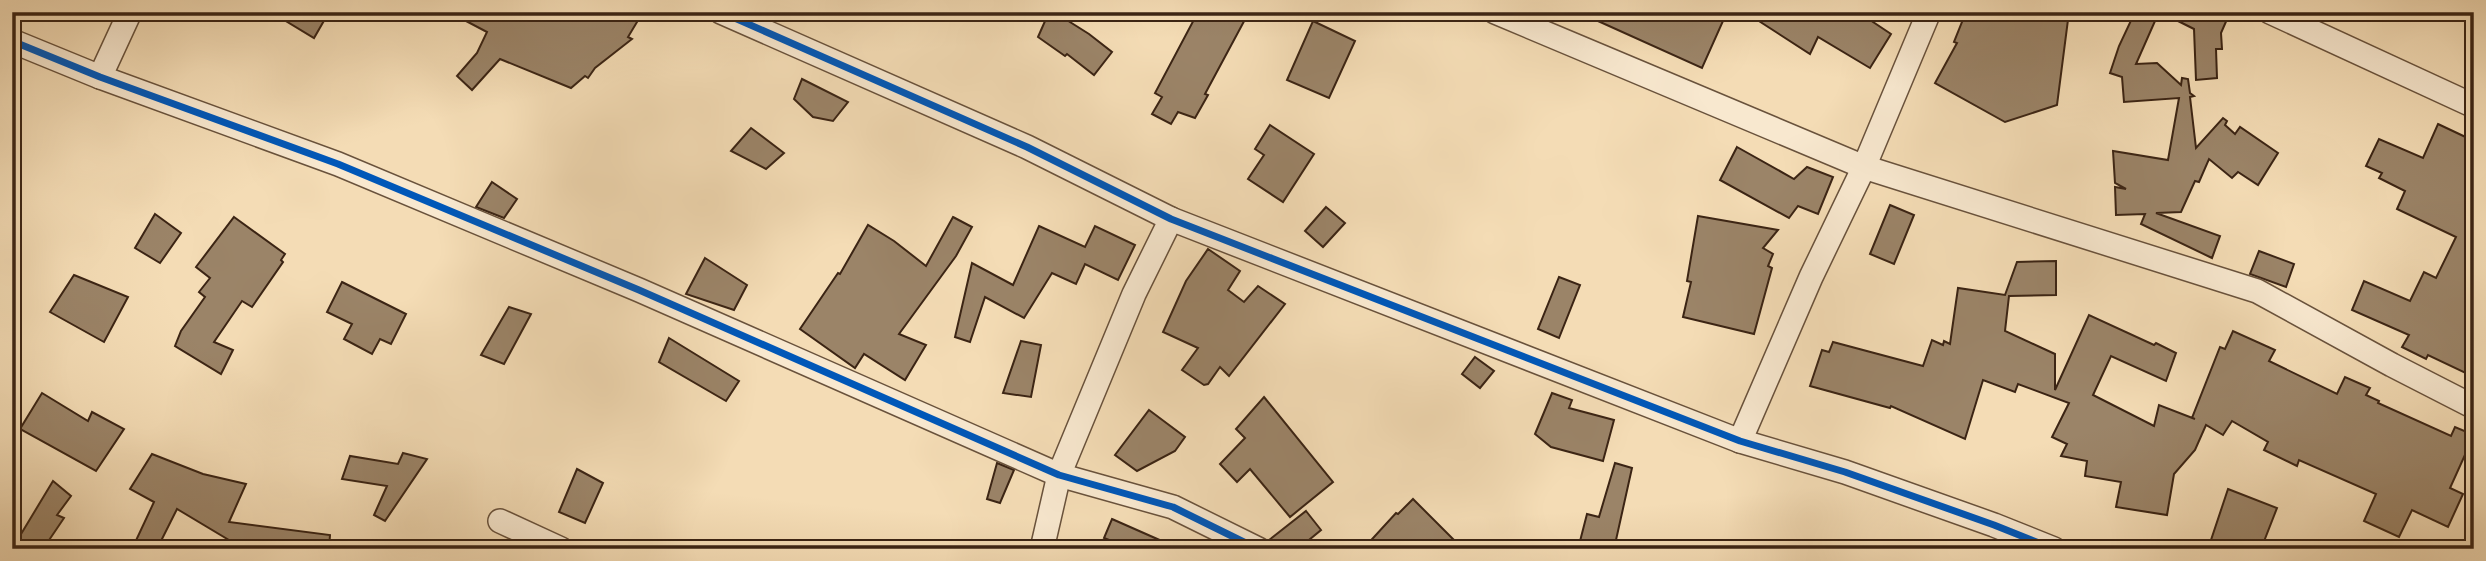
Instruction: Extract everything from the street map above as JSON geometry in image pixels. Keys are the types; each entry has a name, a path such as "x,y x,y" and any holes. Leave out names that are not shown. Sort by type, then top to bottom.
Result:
{"street":[{"path":"100,77 130,12"},
{"path":"1494,12 1864,167 2257,291 2474,407"},
{"path":"1740,441 1811,276 1864,167 1929,12"},
{"path":"2270,12 2474,106"},
{"path":"730,14 1027,147 1171,219 1740,441 1845,472 2054,549"},
{"path":"12,41 100,77 338,164 639,290 1059,475 1173,507 1258,549"},
{"path":"1042,549 1059,475 1135,295 1171,219"},
{"path":"500,521 561,549"}],"building":[{"path":"271,12 329,12 314,38"},
{"path":"449,12 643,12 628,37 632,39 595,68 588,78 585,76 571,88 500,59 472,90 457,76 477,53 487,32"},
{"path":"1049,12 1054,12 1089,34 1112,52 1094,75 1067,54 1065,56 1038,37"},
{"path":"1198,12 1249,12 1195,118 1178,112 1171,124 1152,114 1162,97 1155,93"},
{"path":"1578,12 1727,12 1702,68"},
{"path":"1745,12 1858,12 1891,34 1870,68 1818,37 1810,54"},
{"path":"1966,12 2069,12 2057,105 2005,122 1935,83 1957,43 1954,42"},
{"path":"2135,12 2159,12 2136,64 2157,63 2181,85 2182,78 2188,79 2190,93 2194,96 2190,97 2196,148 2223,118 2227,121 2225,125 2235,134 2240,127 2278,153 2258,185 2238,172 2232,178 2209,159 2199,182 2195,181 2181,212 2156,213 2220,236 2212,258 2141,224 2145,214 2116,215 2115,187 2126,189 2115,183 2113,151 2168,160 2179,98 2124,102 2122,77 2110,73"},
{"path":"2160,12 2216,12 2228,17 2221,33 2222,49 2216,49 2217,78 2196,80 2194,29"},
{"path":"1313,21 1355,41 1329,98 1287,80"},
{"path":"802,79 848,102 833,121 813,117 794,99"},
{"path":"2438,124 2474,141 2474,377 2428,355 2426,359 2402,347 2409,335 2352,310 2364,281 2410,301 2424,272 2436,278 2456,237 2397,209 2405,191 2379,178 2382,173 2366,166 2379,139 2423,158"},
{"path":"1270,125 1314,154 1283,202 1248,179 1264,155 1255,149"},
{"path":"751,128 784,153 766,169 731,151"},
{"path":"1737,147 1794,179 1807,167 1833,177 1818,214 1798,206 1789,218 1720,180"},
{"path":"492,182 517,199 504,218 476,207"},
{"path":"1890,205 1914,215 1894,264 1870,254"},
{"path":"1326,207 1345,223 1323,247 1305,231"},
{"path":"155,214 181,233 160,263 135,248"},
{"path":"1698,216 1778,230 1763,248 1773,254 1768,266 1772,268 1754,334 1683,317 1691,282 1687,281"},
{"path":"234,217 285,254 281,260 283,262 252,307 242,301 214,342 233,350 221,374 175,346 181,331 205,297 199,292 210,278 196,267"},
{"path":"953,217 972,227 956,256 899,334 926,345 905,380 864,354 855,368 800,329 838,273 840,274 868,225 926,266"},
{"path":"1039,226 1085,247 1095,226 1135,245 1118,280 1085,264 1076,284 1052,273 1024,318 985,297 970,342 955,337 972,263 1013,285"},
{"path":"1208,249 1240,271 1228,290 1244,302 1258,286 1285,304 1229,376 1220,367 1208,384 1204,385 1182,370 1198,348 1163,332 1186,281"},
{"path":"2259,251 2294,264 2286,287 2250,274"},
{"path":"705,258 747,285 734,310 686,294"},
{"path":"2056,261 2056,295 2009,296 2005,331 2055,354 2055,390 2089,315 2176,353 2166,381 2111,356 2093,395 2154,426 2159,405 2192,418 2220,347 2225,349 2233,331 2275,350 2269,361 2337,394 2345,377 2370,388 2366,395 2379,401 2378,403 2451,436 2455,427 2474,435 2450,488 2463,494 2448,527 2412,510 2399,537 2364,521 2376,494 2299,460 2297,466 2264,450 2268,442 2232,421 2223,435 2206,425 2195,450 2174,474 2167,515 2116,507 2121,482 2085,476 2087,461 2061,456 2067,444 2052,437 2069,403 2018,384 2015,392 1983,380 1965,439 1891,406 1890,408 1810,386 1822,350 1829,352 1833,342 1923,366 1932,340 1943,345 1944,341 1950,344 1958,288 2005,295 2017,262"},
{"path":"74,275 128,297 104,342 50,312"},
{"path":"1559,277 1580,285 1559,338 1538,329"},
{"path":"342,282 406,314 391,344 380,339 372,354 344,339 352,324 327,312"},
{"path":"509,307 531,314 504,364 481,355"},
{"path":"669,338 739,381 726,401 659,362"},
{"path":"1021,341 1041,345 1031,397 1003,393"},
{"path":"1475,357 1494,371 1480,388 1462,374"},
{"path":"42,393 88,421 92,412 124,429 96,471 20,429"},
{"path":"1552,393 1572,400 1569,408 1614,420 1603,461 1551,447 1535,434"},
{"path":"1264,397 1333,482 1290,517 1250,469 1237,482 1220,464 1245,438 1236,429"},
{"path":"1149,410 1185,437 1175,451 1137,471 1115,455"},
{"path":"403,453 427,459 385,521 374,515 387,486 342,479 350,456 398,464"},
{"path":"152,454 203,474 246,484 229,522 330,535 329,549 244,549 177,509 157,549 132,549 154,502 130,489"},
{"path":"997,463 1014,470 1000,503 987,499"},
{"path":"1615,463 1632,468 1614,549 1578,549 1587,514 1599,517"},
{"path":"577,469 603,483 585,523 559,512"},
{"path":"53,481 71,496 57,515 64,518 43,549 12,549"},
{"path":"2228,489 2277,508 2261,549 2208,549"},
{"path":"1413,499 1463,549 1363,549 1396,513"},
{"path":"1306,511 1321,530 1298,549 1272,549 1269,540"},
{"path":"1112,519 1180,549 1114,549 1117,543 1104,538"}],"cycle path":[{"path":"721,12 1027,147 1171,219 1740,441 1845,472 2054,549"},
{"path":"12,41 100,77 338,164 639,290 1059,475 1173,507 1258,549"}]}
